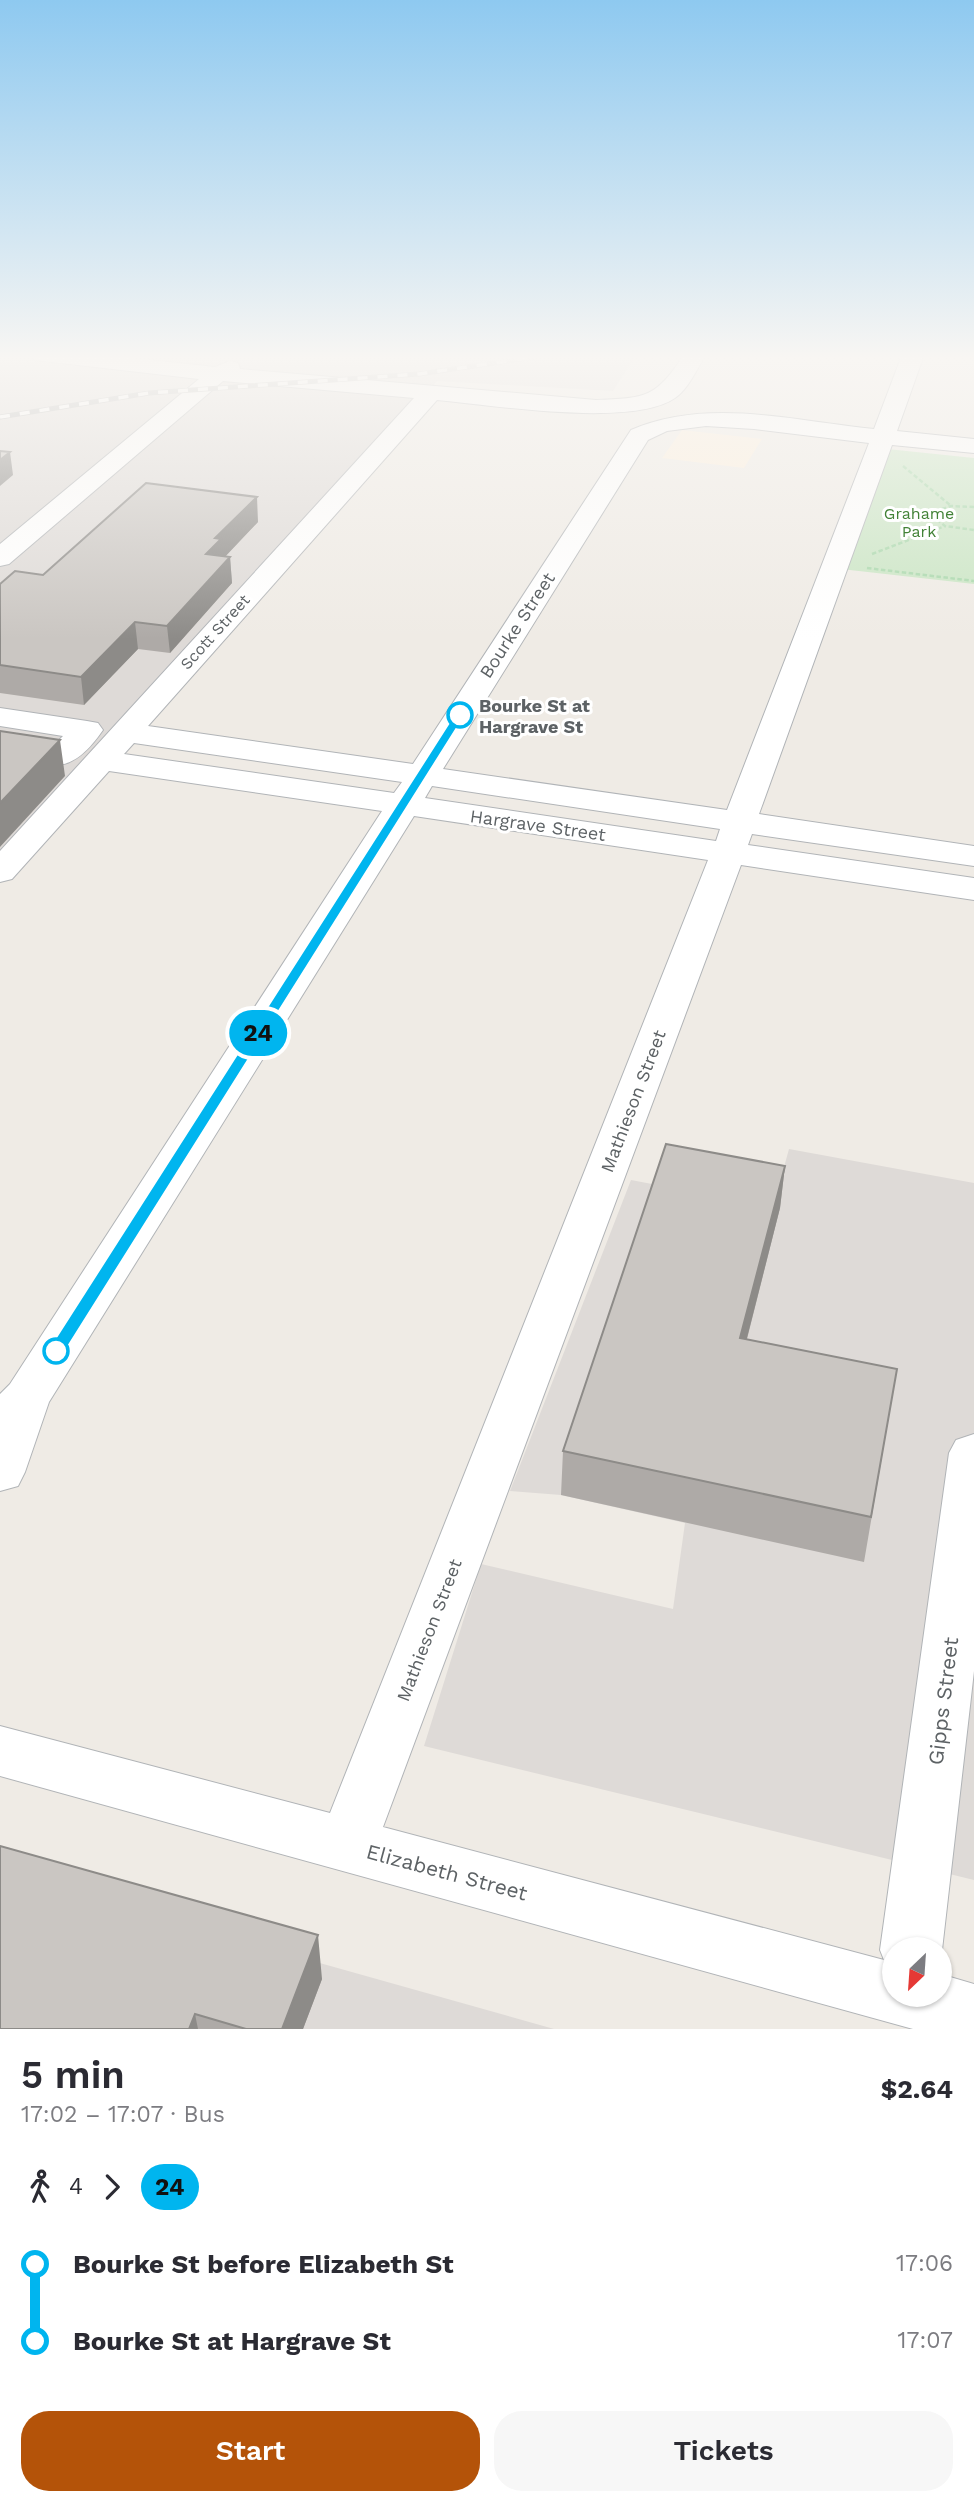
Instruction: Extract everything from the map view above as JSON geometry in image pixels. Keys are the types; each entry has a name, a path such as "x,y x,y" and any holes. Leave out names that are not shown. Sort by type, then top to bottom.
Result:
{"street":[{"path":"0,558 128,450"},
{"name":"Scott Street","path":"0,872 380,450"},
{"name":"Bourke Street","path":"0,1472 13,1411 630,450"},
{"name":"Mathieson Street","path":"347,1845 877,450"},
{"path":"0,718 87,730 60,757 0,749"},
{"name":"Hargrave Street","path":"126,732 412,790"},
{"name":"Hargrave Street","path":"101,760 412,790 732,837 974,856"},
{"name":"Hargrave Street","path":"732,837 974,890"},
{"name":"Gipps Street","path":"910,1937 974,1453"},
{"name":"Elizabeth Street","path":"0,1751 347,1845 882,1980"},
{"name":"Elizabeth Street","path":"952,2006 974,2015"}],"path":[{"path":"899,463 951,506"},
{"path":"945,526 934,517 936,511 951,506 974,507"},
{"path":"868,555 945,526 974,530"},
{"path":"855,567 974,581"}],"shaded area":[{"path":"0,450 373,450 0,852"},
{"path":"668,450 755,450 744,468 662,458"},
{"path":"789,1149 974,1183 974,1880 424,1746 481,1564 673,1609 685,1523 561,1495 510,1491 631,1180 773,1207"},
{"path":"0,1873 554,2029 0,2029"}],"green space":[{"name":"Grahame Park","path":"887,450 974,458 974,584 841,569"}],"building":[{"path":"0,451 10,452 0,460"},
{"path":"146,483 257,497 215,538 221,539 206,554 230,557 167,626 135,622 81,677 0,665 0,584 15,571 43,575"},
{"path":"0,731 60,740 0,803"},
{"path":"666,1144 785,1166 740,1338 897,1369 871,1517 563,1451"},
{"path":"0,1846 318,1935 282,2029 246,2029 195,2014 189,2029 0,2029"}],"bus line":[{"name":"24","path":"56,1351 460,715"}],"place":[{"name":"Bourke St at Hargrave St","path":"460,715"}]}
